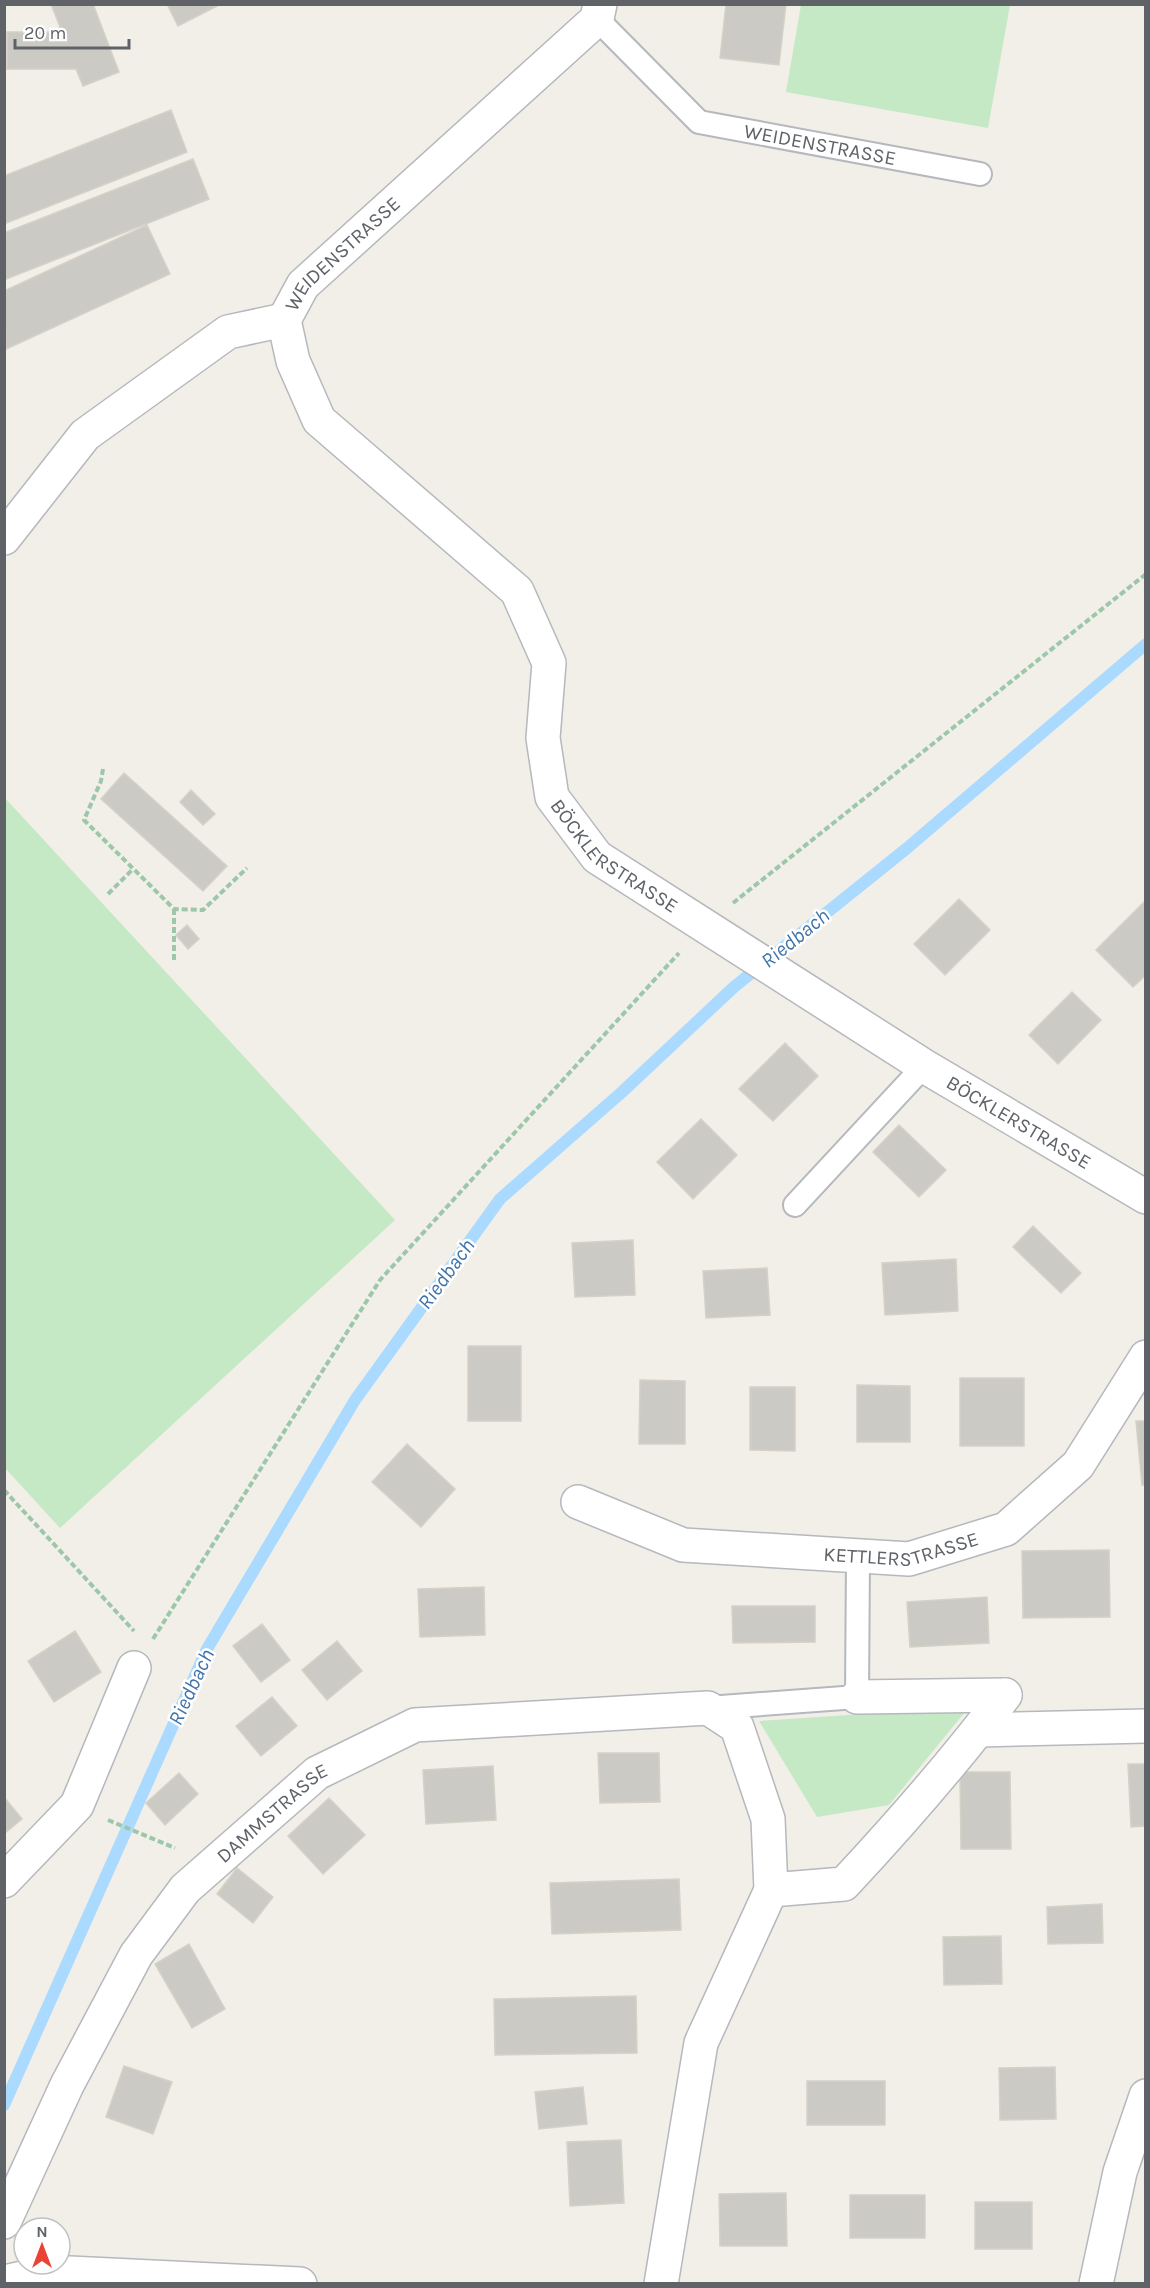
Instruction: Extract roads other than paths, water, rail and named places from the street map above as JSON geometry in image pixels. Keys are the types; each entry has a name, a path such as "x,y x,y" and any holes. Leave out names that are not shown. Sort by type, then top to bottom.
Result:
{"street":[{"name":"WEIDENSTRASSE","path":"4,538 85,435 228,332 284,320 303,285 598,12"},
{"name":"BÖCKLERSTRASSE","path":"284,320 293,361 319,420 517,591 549,663 543,738 552,797 597,857 924,1066 1146,1197"},
{"name":"KETTLERSTRASSE","path":"578,1502 683,1545 909,1559 1006,1529 1078,1465 1146,1357"},
{"path":"4,1881 77,1805 141,1657"},
{"path":"771,1890 844,1884 906,1817 979,1730 1005,1695 857,1697"},
{"path":"661,2283 701,2043 771,1890 768,1819 737,1727 708,1708"},
{"name":"DAMMSTRASSE","path":"4,2222 67,2085 136,1955 185,1888 317,1773 415,1725 708,1708"},
{"path":"979,1730 1146,1726"},
{"path":"1096,2283 1133,2172 1146,2096"},
{"path":"4,2282 49,2272 300,2283"}],"lane":[{"name":"WEIDENSTRASSE","path":"598,12 699,122 980,174"},
{"path":"795,1205 924,1066"},
{"path":"708,1708 857,1697 858,1556"}],"waterway":[{"name":"Riedbach","path":"4,2105 207,1649 355,1400 500,1199 622,1092 734,987 906,849 1146,644"}]}
